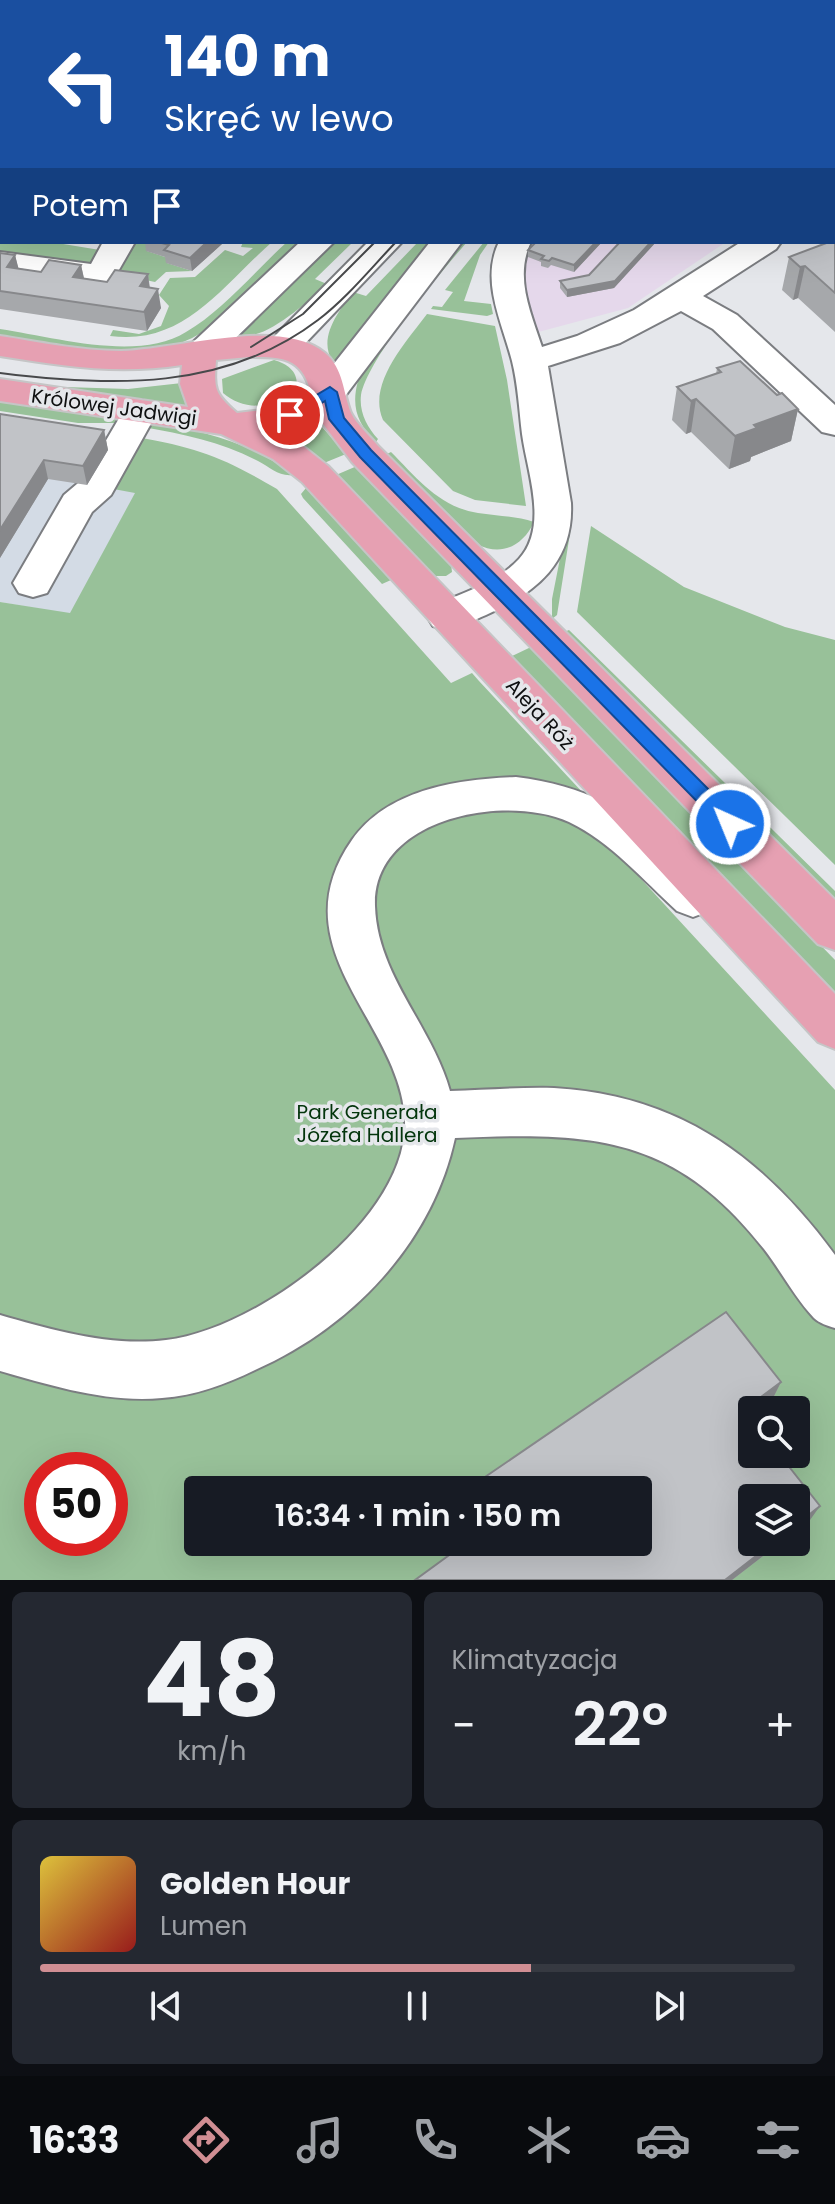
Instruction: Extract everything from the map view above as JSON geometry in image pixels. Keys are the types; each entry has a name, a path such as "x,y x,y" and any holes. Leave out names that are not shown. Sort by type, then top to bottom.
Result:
{"main road":[{"path":"0,346 120,361 200,354 255,345 283,347 312,360 330,392 333,413 353,440 835,930"},
{"path":"200,354 198,393 202,401 229,424 261,422 290,415 330,392"},
{"name":"Królowej Jadwigi","path":"0,390 229,424"},
{"name":"Aleja Róż","path":"229,424 276,445 305,465 835,1027"}],"street":[{"path":"200,354 316,244"},
{"path":"283,347 384,244"},
{"path":"330,392 444,244"},
{"path":"447,616 516,583 536,563 546,547 551,527 551,501 529,360 514,321 507,271 514,244"},
{"path":"529,360 593,343 680,297 762,244"},
{"path":"0,262 101,275 118,245"},
{"path":"680,297 725,322 835,424"},
{"path":"33,583 77,504 98,486 140,411"},
{"path":"0,1343 100,1369 185,1367 218,1357 286,1325 345,1277 400,1213 418,1175 429,1138 430,1115 418,1068 368,973 354,935 351,903 354,878 370,849 386,832 437,804 471,794 535,796 584,810 622,834 835,1027"},
{"path":"430,1115 558,1111 626,1121 659,1132 703,1155 745,1187 774,1217 835,1301"}],"shaded area":[{"path":"532,244 723,244 628,308 531,334 516,260"},
{"path":"0,432 109,488 136,492 70,614 0,602"}],"green space":[{"path":"0,244 63,244 100,250 96,266 0,256"},
{"path":"129,244 155,244 147,251 171,259 167,263 192,271 166,272 155,282 117,274"},
{"path":"242,244 270,244 200,310 180,323 136,337 110,336 113,330 139,334 161,326 169,306 159,295 170,278 195,277 225,250 243,256 253,248 241,247"},
{"path":"285,244 300,244 227,314 201,333 178,344 154,350 102,351 0,336 0,329 95,345 144,345 166,341 199,323"},
{"path":"332,244 351,244 315,279 327,284 299,309 263,332 242,336 240,333"},
{"path":"416,244 430,244 388,293 338,360 333,362 327,344 332,325 353,292 366,296"},
{"path":"460,244 465,244 407,316 366,379 361,407 367,424 378,439 376,442 357,414 355,399 358,381 422,290"},
{"path":"482,244 488,244 480,255 464,301 491,304 493,314 487,316 431,309 433,306 442,307 453,292 445,290"},
{"path":"427,314 495,326 507,380 526,506 475,500 453,491 383,420 379,406 384,378"},
{"path":"274,360 290,368 297,380 297,385 282,399 273,404 252,405 223,393 222,379"},
{"path":"182,383 188,405 183,407 64,389 128,389"},
{"path":"0,400 117,418 121,423 78,423 0,411"},
{"path":"307,417 315,419 346,454 324,463 281,429"},
{"path":"153,424 190,430 244,446 293,475 279,473 244,454 216,444 143,427"},
{"name":"Park Generała Józefa Hallera","path":"136,437 210,455 277,489 451,683 472,673 584,794 619,855 835,1090 835,1580 0,1580 0,602 70,613 135,493 108,488"},
{"path":"391,452 430,490 452,505 478,513 534,522 524,537 510,547 494,549 477,544 387,454"},
{"path":"357,466 451,564 452,572 446,576 434,576 336,475"},
{"path":"306,488 391,580 382,584 303,498 301,494"},
{"path":"567,523 571,527 557,615 552,619 552,599"},
{"path":"591,526 684,587 785,627 835,640 835,865 577,612"},
{"path":"569,630 835,891 835,903 564,632"},
{"path":"531,647 835,960 835,997 510,657"}],"building":[{"path":"165,244 205,244 190,258 164,250 169,245"},
{"path":"534,244 594,244 574,265 552,258 549,261 541,259 544,256 528,250"},
{"path":"618,244 649,244 615,281 567,290 560,281 589,275"},
{"path":"824,244 835,244 835,293 805,266 800,267 789,257"},
{"path":"0,253 15,255 7,267 41,272 49,260 81,265 73,277 107,282 115,270 148,274 140,286 158,289 144,312 0,291"},
{"path":"740,361 777,395 782,393 798,409 754,425 757,428 735,436 696,399 691,401 677,387 721,372 717,368"},
{"path":"0,414 104,430 83,466 44,460 0,530"},
{"path":"726,1312 781,1382 762,1396 738,1396 738,1468 790,1468 803,1484 738,1484 738,1556 756,1556 725,1580 415,1580 448,1556 652,1556 652,1476 486,1476"},
{"path":"810,1493 820,1506 810,1514"}],"tram line":[{"path":"251,347 303,314 373,244"},
{"path":"0,373 83,381 125,381 206,372 245,360 282,343 318,320 349,293 394,244"}],"route":[{"path":"290,415 330,392 332,408 340,425 365,454 730,824"}]}
